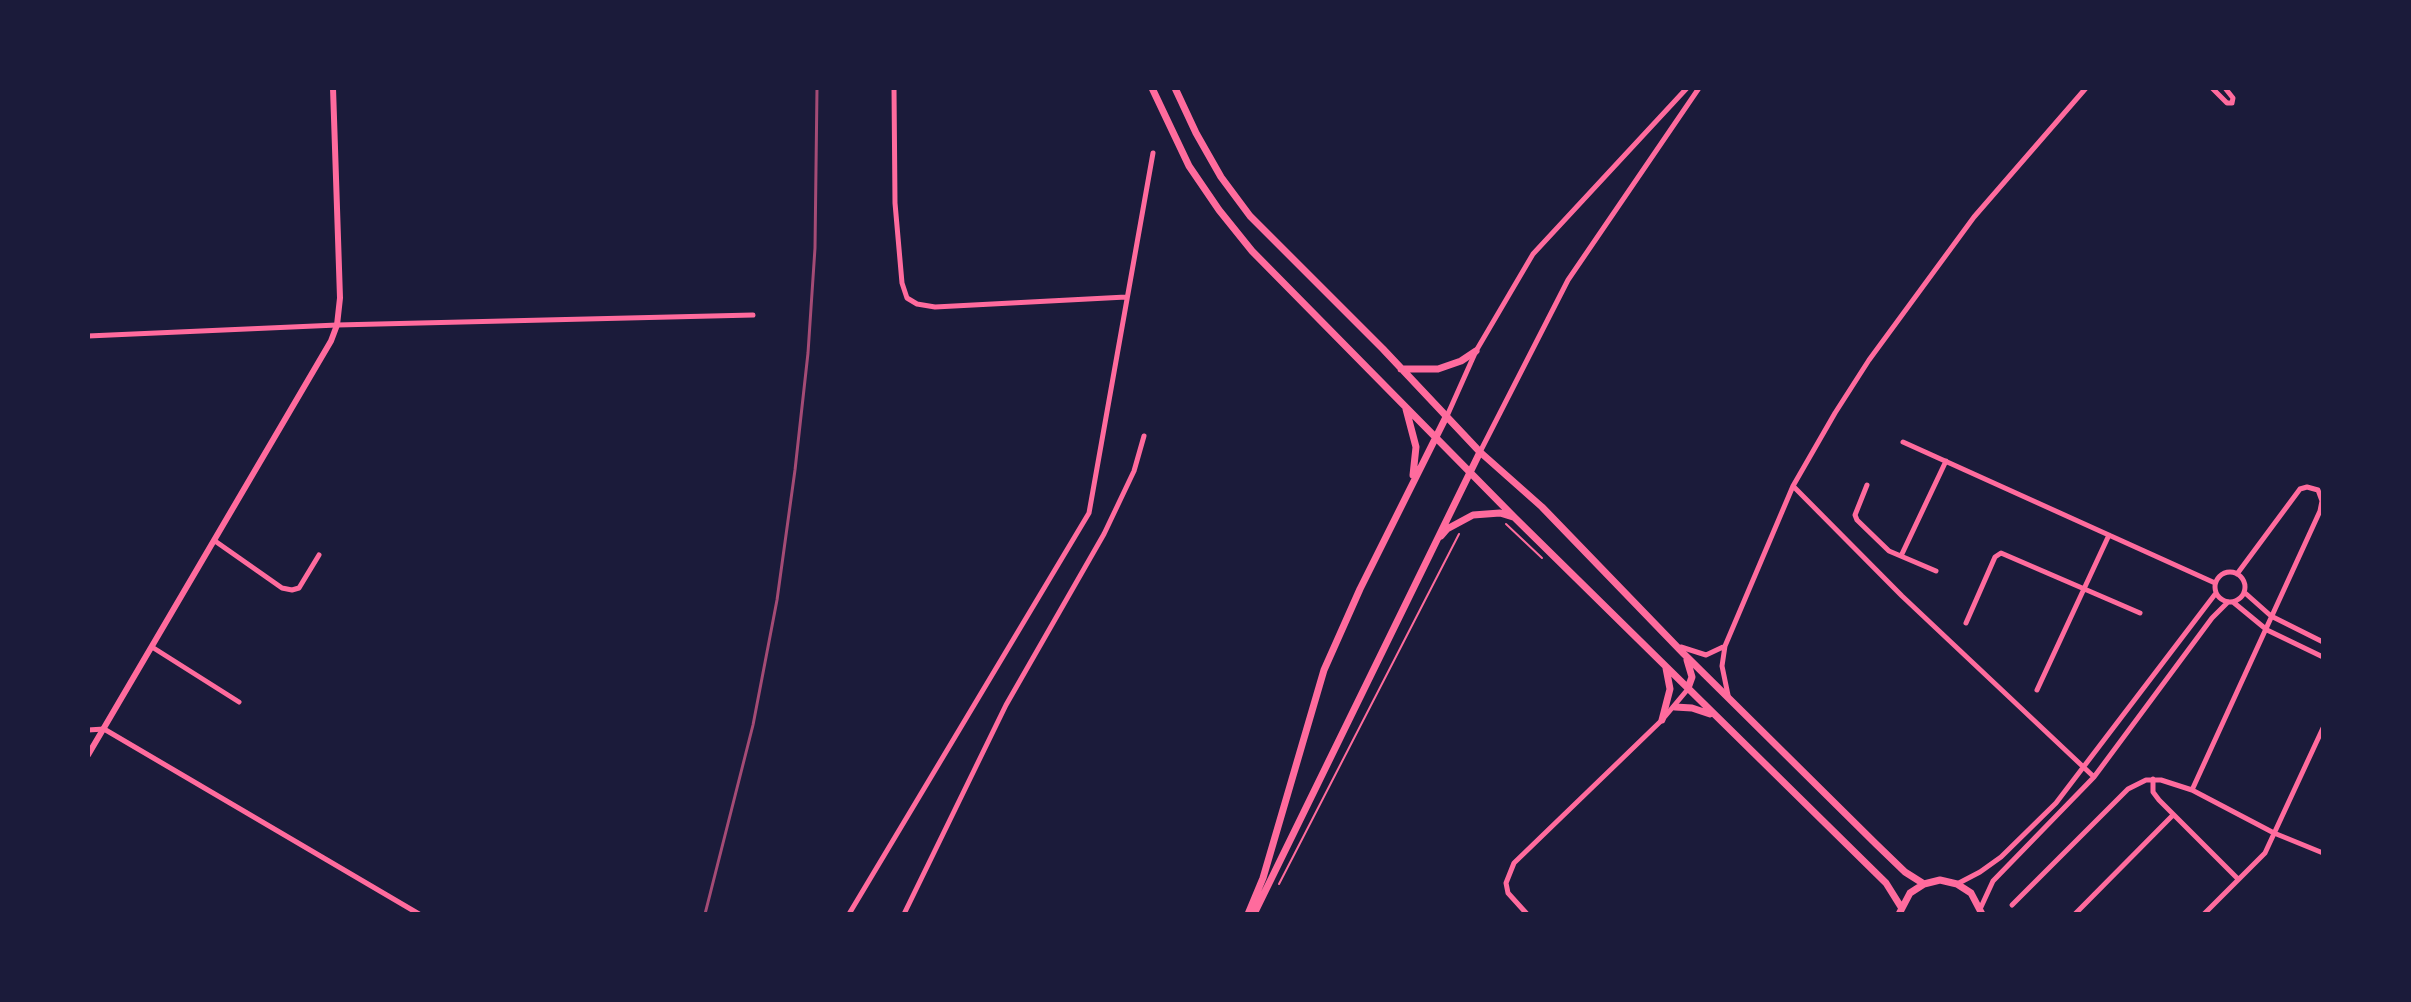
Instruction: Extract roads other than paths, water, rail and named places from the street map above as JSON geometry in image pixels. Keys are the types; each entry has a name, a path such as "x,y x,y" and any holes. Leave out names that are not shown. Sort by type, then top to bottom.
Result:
{"main road":[{"path":"1152,88 1189,166 1252,251 1515,518 1886,883 1900,911"},
{"path":"1175,88 1215,166 1250,216 1480,452 1542,507 1684,654 1876,844 1905,872 1924,884"},
{"path":"1401,369 1438,369 1461,361 1476,351"},
{"path":"1404,405 1416,447 1411,485"},
{"path":"1271,882 1324,670 1446,417"},
{"path":"1251,914 1271,882 1480,452"},
{"path":"1432,549 1447,529 1473,515 1500,513 1515,518"},
{"path":"1684,654 1691,670 1688,688"},
{"path":"1662,720 1670,689 1665,665"},
{"path":"1675,707 1692,708 1716,716"},
{"path":"1900,911 1910,893 1924,884 1940,880 1957,884 1971,893 1981,910"}],"street":[{"path":"88,755 324,355 337,325 340,298 333,88"},
{"path":"894,88 895,203 902,283 907,298 917,304 935,307 1126,297"},
{"path":"1446,417 1476,351 1533,254 1687,88"},
{"path":"1480,452 1568,280 1699,88"},
{"path":"1728,695 1722,666 1725,646 1793,486 1869,360 1914,296 1974,217 2086,88"},
{"path":"2212,88 2227,103 2232,103 2233,98 2225,88"},
{"path":"849,914 1086,520 1153,153"},
{"path":"88,336 337,325 753,315"},
{"path":"904,914 1006,705 1104,534 1134,471 1144,436"},
{"path":"1903,442 2215,583"},
{"path":"1901,556 1946,461"},
{"path":"1867,485 1855,515 1857,520 1883,547 1936,571"},
{"path":"1793,486 1913,607 2094,777"},
{"path":"2192,790 2320,511 2322,501 2318,490 2300,489 2237,574"},
{"path":"2037,690 2109,535"},
{"path":"215,541 282,588 292,590 299,588 319,555"},
{"path":"1966,623 1995,557 2001,553 2140,613"},
{"path":"2215,583 2226,572 2237,574 2244,581 2244,592 2271,616 2323,642"},
{"path":"1957,884 2001,857 2056,803 2216,593 2215,583"},
{"path":"1981,910 1993,881 2094,777 2212,618 2244,592"},
{"path":"2216,593 2265,628 2323,657"},
{"path":"1676,645 1706,655 1725,646"},
{"path":"152,647 239,702"},
{"path":"1527,914 1508,893 1506,883 1514,863 1675,707 1688,688"},
{"path":"2204,914 2265,853 2323,728"},
{"path":"88,730 104,729 419,914"},
{"path":"2153,779 2153,792 2238,879"},
{"path":"2012,905 2128,789 2153,779 2192,790 2274,833 2323,853"},
{"path":"2075,914 2173,815"}],"railway":[{"path":"705,914 753,725 777,600 795,470 808,353 815,248 817,88"}]}
